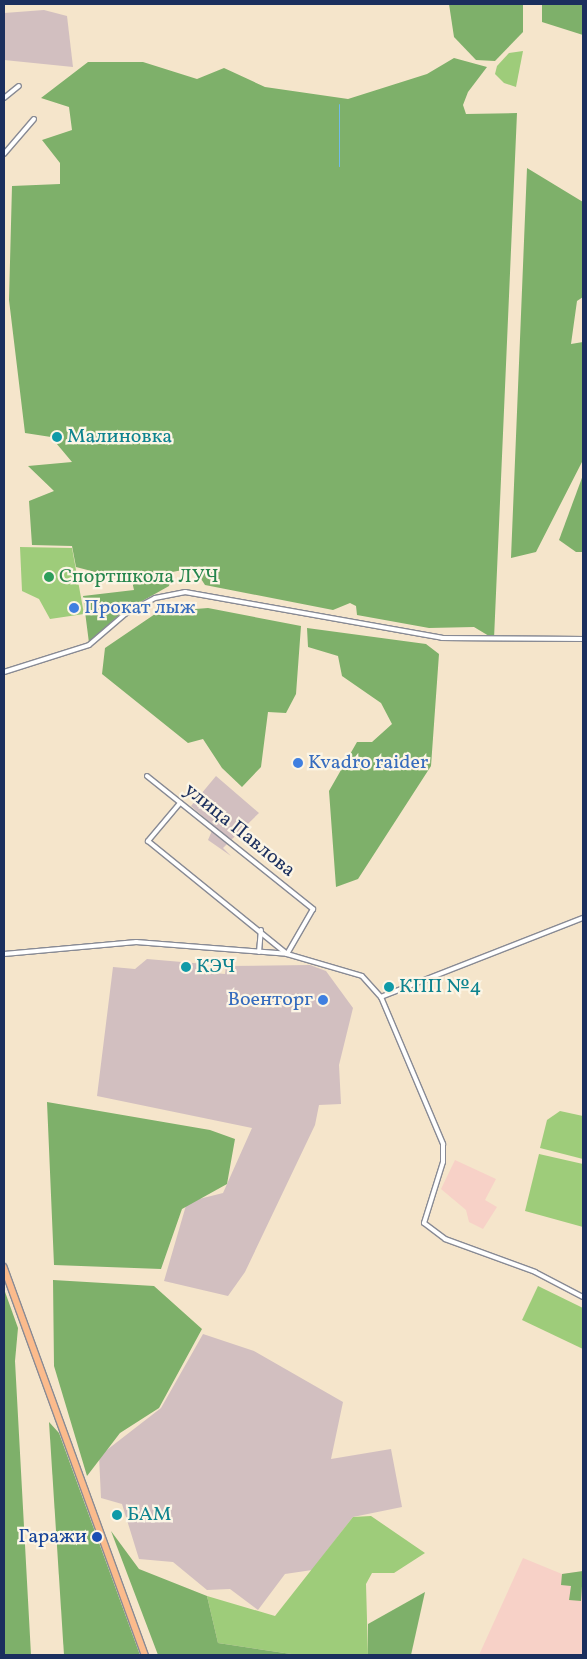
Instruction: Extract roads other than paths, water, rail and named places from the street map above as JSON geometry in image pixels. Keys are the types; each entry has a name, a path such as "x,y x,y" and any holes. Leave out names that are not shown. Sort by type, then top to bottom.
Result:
{"main road":[{"path":"4,1267 145,1655"}],"street":[{"path":"4,98 19,86"},
{"path":"4,154 34,119"},
{"path":"4,672 89,646 125,614 155,598 185,592 442,638 583,639"},
{"name":"улица Павлова","path":"147,776 313,909 286,954"},
{"path":"180,803 148,841 261,930 286,954"},
{"path":"381,997 583,918"},
{"path":"260,952 261,930"},
{"path":"4,954 100,942 286,954 352,971 370,982 381,997 444,1144 443,1162 424,1223 445,1239 535,1272 583,1297"}],"waterway":[{"path":"339,104 339,166"}],"place":[{"name":"Малиновка","path":"57,437"},
{"name":"Спортшкола ЛУЧ","path":"49,577"},
{"name":"Прокат лыж","path":"74,608"},
{"name":"Kvadro raider","path":"298,763"},
{"name":"КЭЧ","path":"186,967"},
{"name":"КПП №4","path":"389,987"},
{"name":"Военторг","path":"323,1000"},
{"name":"БАМ","path":"117,1515"},
{"name":"Гаражи","path":"97,1537"}]}
